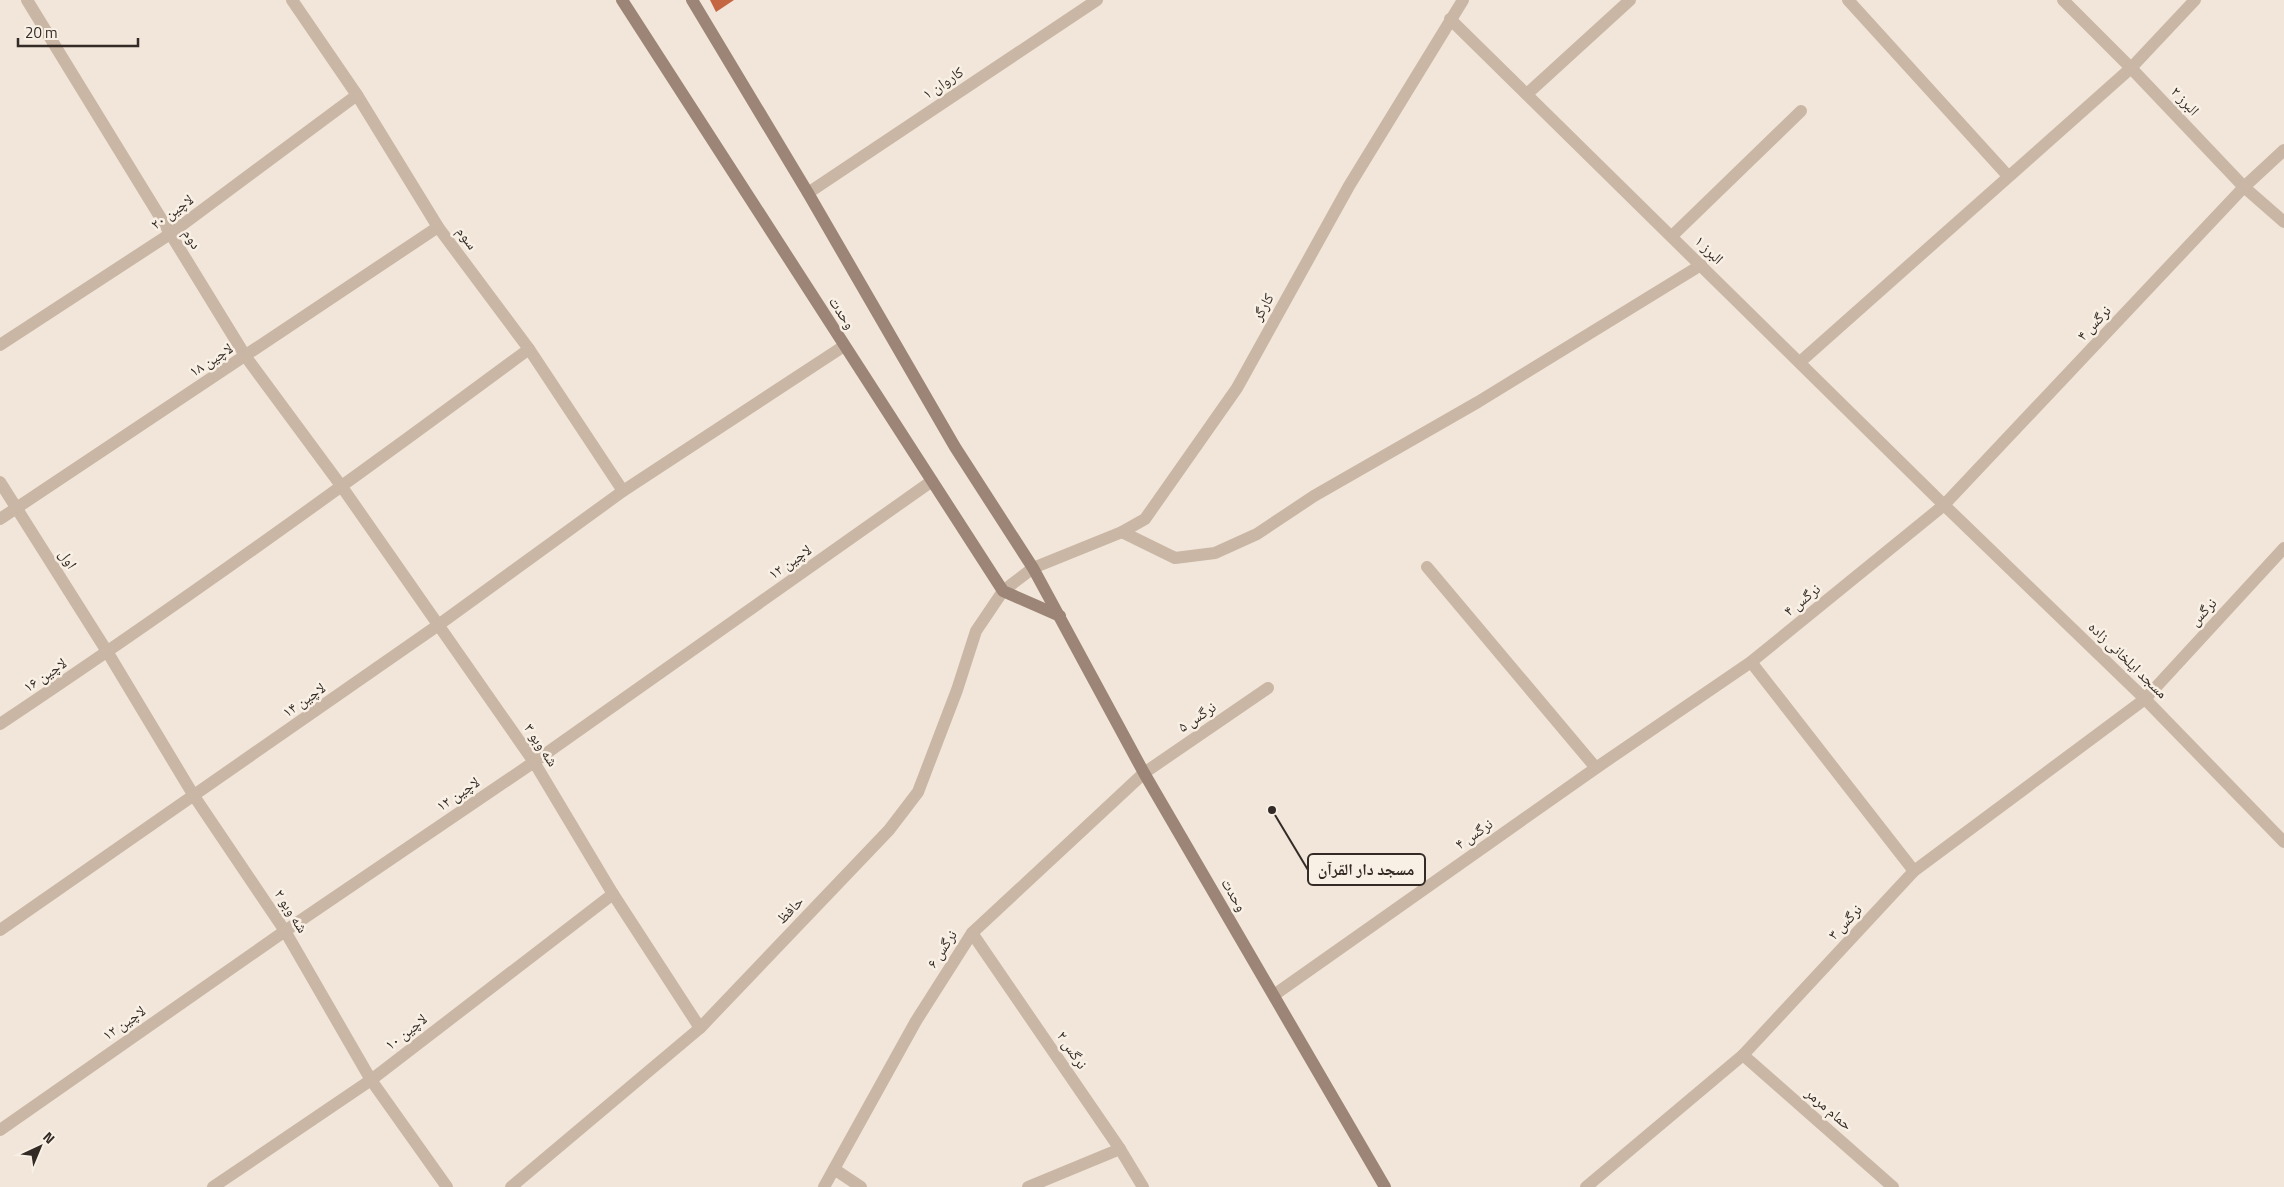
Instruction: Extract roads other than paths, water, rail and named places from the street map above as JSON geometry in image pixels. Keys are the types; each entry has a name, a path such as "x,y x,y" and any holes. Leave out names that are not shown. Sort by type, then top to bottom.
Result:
{"main road":[{"name":"وحدت","path":"622,0 1003,591"},
{"name":"وحدت","path":"692,0 808,192 955,446 1033,568 1144,773 1385,1187"},
{"path":"1003,591 1060,616"}],"street":[{"name":"دوم","path":"26,0 246,357 342,487"},
{"name":"سوم","path":"292,0 357,95 438,227 529,349 623,491"},
{"name":"کاروان ۱","path":"808,192 1097,0"},
{"name":"کارگر","path":"1033,568 1122,532 1145,518 1237,388 1349,186 1462,0"},
{"path":"1527,94 1630,0"},
{"path":"1848,0 2008,176"},
{"name":"البرز ۲","path":"2063,0 2131,68 2244,187 2284,222"},
{"path":"1800,362 2131,68 2195,0"},
{"name":"البرز ۱","path":"1450,19 1944,505"},
{"name":"لاچین ۲۰","path":"0,345 170,234 357,95"},
{"path":"1672,236 1801,112"},
{"name":"نرگس ۴","path":"1274,995 1596,768 1751,662 1944,505 2244,187 2284,150"},
{"name":"لاچین ۱۸","path":"0,519 246,357 438,227"},
{"path":"1122,532 1175,558 1215,553 1257,534 1314,496 1478,402 1702,265"},
{"name":"لاچین ۱۴","path":"0,930 437,626 623,491 844,346"},
{"name":"لاچین ۱۶","path":"0,724 108,653 342,487 529,349"},
{"name":"لاچین ۱۲","path":"0,1130 285,931 534,762 932,481"},
{"name":"اول","path":"0,482 108,653"},
{"name":"شه وبو ۳","path":"342,487 437,626 534,762 613,894 700,1028"},
{"name":"مسجد ایلخانی زاده","path":"1944,505 2145,699 2284,842"},
{"name":"نرگس","path":"2145,699 2284,548"},
{"path":"1427,567 1596,768"},
{"name":"حافظ","path":"511,1187 700,1028 889,830 918,792 957,690 976,631 1003,591 1033,568"},
{"name":"شه وبو ۲","path":"108,653 194,796 285,931 371,1080 447,1187"},
{"path":"1751,662 1914,871"},
{"name":"نرگس ۵","path":"1144,773 1268,688"},
{"name":"نرگس ۳","path":"1586,1187 1743,1055 1914,871 2145,699"},
{"name":"نرگس ۶","path":"824,1187 916,1021 972,933 1144,773"},
{"name":"لاچین ۱۰","path":"213,1187 371,1080 613,894"},
{"name":"نرگس ۲","path":"972,933 1120,1149 1143,1187"},
{"name":"حمام مرمر","path":"1743,1055 1893,1187"},
{"path":"1028,1187 1120,1149"},
{"path":"834,1169 861,1187"}],"place":[{"name":"مسجد دار القرآن","path":"1272,810"}]}
